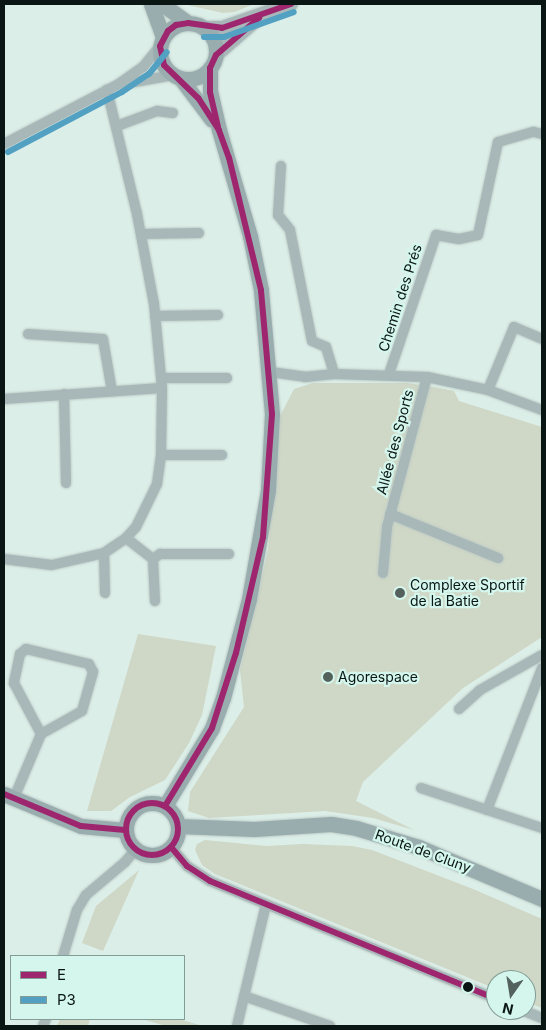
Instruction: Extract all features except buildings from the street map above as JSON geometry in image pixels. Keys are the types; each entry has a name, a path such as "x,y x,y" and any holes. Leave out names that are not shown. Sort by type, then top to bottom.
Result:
{"main road":[{"path":"151,4 162,42 164,66 198,98 219,130"},
{"path":"162,4 188,23 204,28 212,36 213,62 210,92 250,236 271,372 272,414 268,490 249,599 212,728 165,806"},
{"path":"162,42 176,25 188,23"},
{"path":"177,77 201,77 213,62"},
{"path":"9,796 81,826 125,830"},
{"path":"146,803 165,806 176,818 178,826 171,847 158,854 136,849 125,830 130,814 137,807 146,803"},
{"name":"Route de Cluny","path":"178,826 254,829 331,824 386,835 542,899"}],"street":[{"path":"204,28 222,28 259,17 291,4"},
{"path":"213,62 259,17"},
{"path":"4,144 117,85 143,67 162,42"},
{"path":"117,85 177,77"},
{"path":"4,559 52,565 104,553 126,538 148,507 157,484 161,455 162,383 155,316 142,234 107,90"},
{"path":"117,126 157,111 173,113"},
{"name":"Chemin des Prés","path":"389,374 436,235 459,238 478,235 498,142 534,132 542,134"},
{"path":"281,166 278,215 290,230 312,341 326,347 334,374"},
{"path":"142,234 199,233"},
{"path":"155,316 218,315"},
{"path":"488,390 514,327 542,339"},
{"path":"28,334 103,339 112,391"},
{"path":"271,372 305,377 334,374 389,374 427,377 488,390 542,410"},
{"name":"Allée des Sports","path":"383,573 390,514 427,377"},
{"path":"4,399 112,391 162,383 227,378"},
{"path":"64,394 66,483"},
{"path":"161,455 222,456"},
{"name":"Allée des Sports","path":"390,514 498,558"},
{"path":"126,538 152,559 155,602"},
{"path":"104,553 105,593"},
{"path":"152,559 160,554 229,554"},
{"path":"9,796 41,734 82,711 92,672 89,664 26,649 20,654 14,683 41,734"},
{"path":"459,709 480,690 542,655"},
{"path":"487,810 542,668"},
{"path":"421,788 542,828"},
{"path":"171,847 192,871 486,996"},
{"path":"63,955 77,910 86,895 125,862 136,849"},
{"path":"237,1026 266,904"},
{"path":"244,996 330,1026"}],"green space":[{"path":"183,4 254,4 235,12 223,13"},
{"name":"Complexe Sportif de la Batie","path":"313,383 407,383 434,387 454,391 459,401 542,427 542,637 463,688 363,782 356,801 414,830 373,818 325,811 209,818 188,811 190,792 244,707 240,670 268,550 280,416 294,389"},
{"path":"138,634 216,646 202,715 189,743 165,780 130,797 111,811 87,811"},
{"path":"205,840 267,846 302,844 352,846 372,850 473,889 542,919 542,1008 536,1006 536,970 486,970 486,985 215,874 202,865 195,850 197,844"},
{"path":"139,870 103,951 82,943 96,906"},
{"path":"60,1020 90,1020 88,1026 57,1026"},
{"path":"145,1020 182,1020 203,1026 166,1026"}],"transit line":[{"name":"E","path":"165,806 212,728 236,653 263,537 272,414 261,290 229,158 219,130 198,98 164,65 160,46 168,31 176,25 188,23 222,28 291,4"},
{"name":"P3","path":"204,37 224,37 294,12"},
{"name":"E","path":"218,127 210,92 210,68 216,55 259,18"},
{"name":"P3","path":"8,152 122,92 149,74 167,52"},
{"name":"E","path":"4,794 81,826 125,830"},
{"name":"E","path":"147,803 157,803 166,807 174,815 178,829 174,843 166,851 157,855 147,855 138,851 130,843 126,834 126,824 130,815 138,807 147,803"},
{"name":"E","path":"171,847 187,866 210,881 486,995"}],"place":[{"name":"Complexe Sportif de la Batie","path":"400,593"},
{"name":"Agorespace","path":"328,677"}]}
